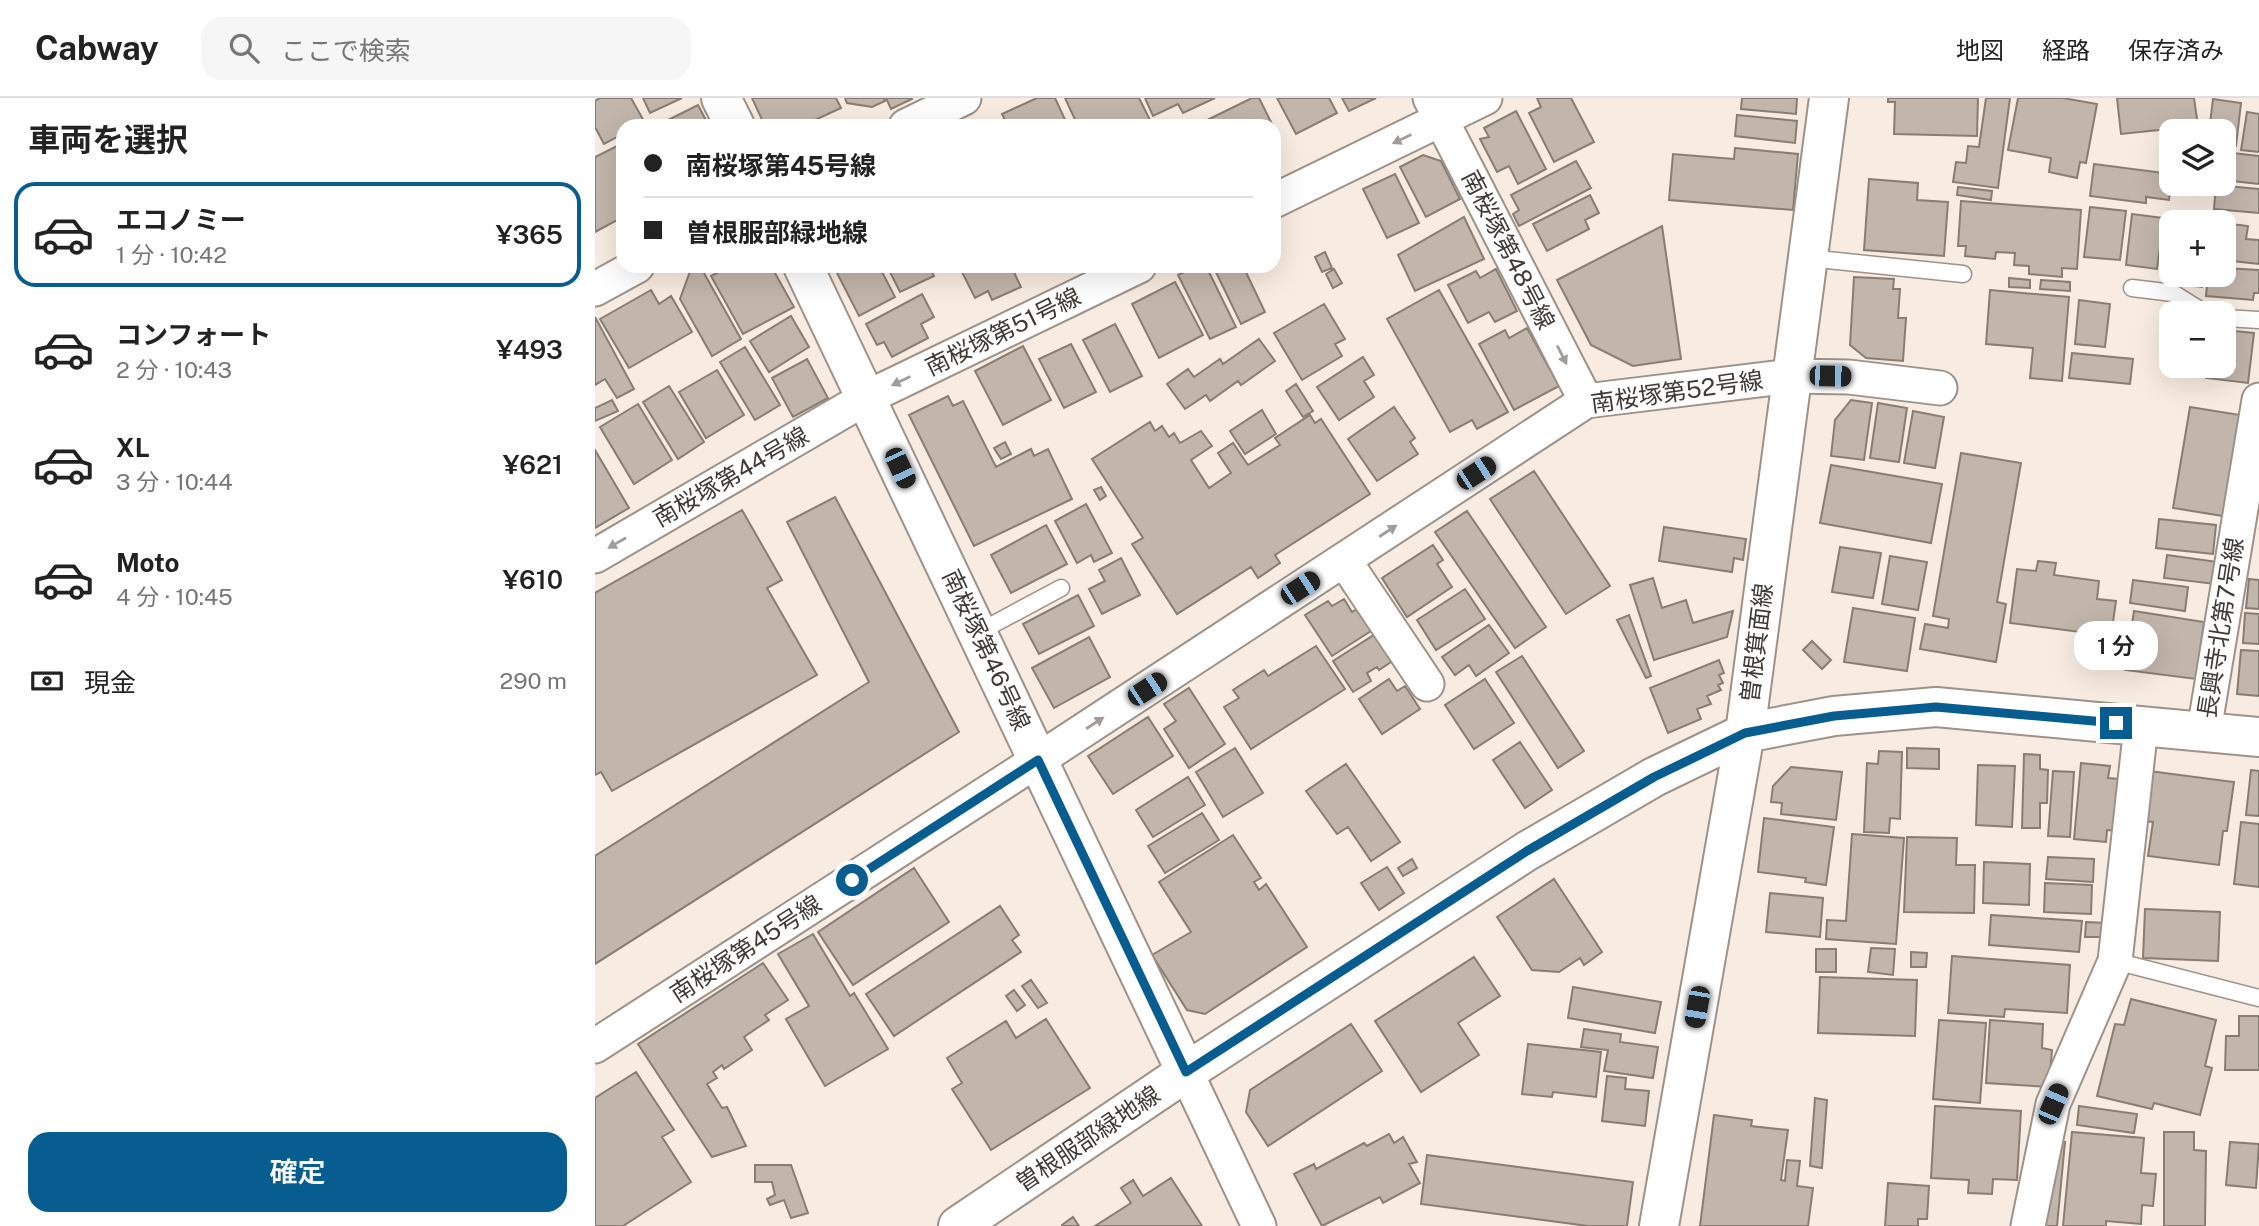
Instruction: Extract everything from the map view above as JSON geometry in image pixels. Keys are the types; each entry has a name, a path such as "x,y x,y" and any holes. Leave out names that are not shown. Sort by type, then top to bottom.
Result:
{"street":[{"path":"722,98 732,119"},
{"path":"920,119 964,98"},
{"path":"1281,197 1436,109 1485,98"},
{"name":"曽根箕面線","path":"1659,1226 1745,733 1829,98"},
{"name":"南桜塚第48号線","path":"1436,109 1586,401"},
{"path":"595,289 624,273"},
{"name":"南桜塚第46号線","path":"806,273 1186,1072"},
{"name":"南桜塚第51号線","path":"866,398 1125,273"},
{"name":"南桜塚第52号線","path":"1038,760 1586,401 1791,376 1849,376 1940,388"},
{"name":"南桜塚第44号線","path":"595,556 866,398"},
{"name":"長興寺北第7号線","path":"2204,731 2252,485 2259,400"},
{"path":"1344,559 1427,684"},
{"name":"曽根服部緑地線","path":"958,1226 1186,1072 1527,851 1654,777 1745,733 1834,716 1936,707 2259,737"},
{"path":"2028,1226 2053,1104 2115,961 2141,726"},
{"name":"南桜塚第45号線","path":"595,1046 1038,760"},
{"path":"1186,1072 1259,1226"}],"lane":[{"path":"1808,258 1963,274"},
{"path":"2132,288 2173,293 2186,301"},
{"path":"2236,319 2259,320"},
{"path":"977,632 1061,588"},
{"path":"2115,961 2259,998"}],"building":[{"path":"600,98 631,98 643,119 616,119 616,138 604,144 595,127 595,101"},
{"path":"643,98 682,98 650,113"},
{"path":"752,98 836,98 841,108 817,119 762,119"},
{"path":"845,98 884,98 885,101 872,107 847,103"},
{"path":"886,98 911,98 912,99 891,109"},
{"path":"1037,98 1055,98 1065,119 1004,119 1002,114"},
{"path":"1065,98 1139,98 1150,119 1075,119"},
{"path":"1145,98 1215,98 1183,113 1178,104 1153,116"},
{"path":"1252,98 1259,98 1270,119 1209,119"},
{"path":"1277,98 1329,98 1337,113 1296,134"},
{"path":"1342,98 1376,98 1349,111"},
{"path":"1537,98 1571,98 1594,142 1554,162 1529,113 1541,107"},
{"path":"1742,98 1797,98 1796,114 1741,109"},
{"path":"1888,98 1978,98 1977,136 1894,134 1895,102 1888,102"},
{"path":"1986,98 2010,98 1998,188 1953,182 1956,162 1966,163 1968,146 1979,147"},
{"path":"2018,98 2063,98 2097,104 2086,163 2080,162 2077,178 2049,172 2051,158 2008,150"},
{"path":"2117,98 2194,98 2197,119 2159,119 2159,130 2121,134"},
{"path":"2213,99 2241,103 2236,146 2236,119 2210,119"},
{"path":"698,105 705,119 670,119"},
{"path":"1516,111 1546,169 1518,184 1509,166 1497,172 1480,139 1489,137 1484,128"},
{"path":"2247,112 2259,114 2259,152 2241,150"},
{"path":"1737,115 1797,121 1795,143 1735,136"},
{"path":"616,146 616,221 595,232 595,157"},
{"path":"1735,148 1798,154 1793,210 1669,200 1673,154 1734,159"},
{"path":"2236,153 2259,156 2259,184 2236,181"},
{"path":"1423,155 1441,161 1460,199 1426,217 1400,167"},
{"path":"1576,161 1591,188 1519,226 1513,214 1519,210 1511,195"},
{"path":"2094,164 2159,172 2159,196 2169,196 2169,200 2146,197 2146,203 2090,196"},
{"path":"1395,174 1419,223 1387,238 1363,189"},
{"path":"1869,179 1918,183 1917,200 1948,202 1944,256 1864,250"},
{"path":"1958,187 1992,191 1991,200 1957,195"},
{"path":"2236,187 2259,189 2259,213 2214,209 2215,196 2236,196"},
{"path":"1590,195 1599,213 1585,220 1589,229 1547,251 1533,224"},
{"path":"1961,201 2081,210 2077,269 2062,268 2062,277 2029,274 2029,266 2014,265 2015,253 1996,252 1995,259 1965,256 1966,246 1958,246"},
{"path":"2090,207 2126,211 2120,260 2084,257"},
{"path":"2132,214 2159,217 2157,269 2126,265"},
{"path":"1464,217 1484,259 1415,291 1398,255"},
{"path":"2236,224 2248,226 2246,239 2259,240 2259,264 2236,261"},
{"path":"1662,226 1681,359 1633,366 1591,345 1557,280"},
{"path":"1325,252 1332,268 1322,272 1315,257"},
{"path":"1334,269 1342,283 1333,288 1326,274"},
{"path":"1496,269 1517,311 1495,322 1489,312 1468,323 1448,285 1476,271 1480,278"},
{"path":"2236,269 2259,270 2259,293 2254,293 2253,300 2206,296 2207,287 2236,287"},
{"path":"689,273 704,273 741,339 712,356 680,299"},
{"path":"717,273 775,273 794,307 743,334 711,276"},
{"path":"837,273 883,273 895,297 859,316"},
{"path":"890,273 932,273 934,276 900,292"},
{"path":"962,273 1014,273 1021,287 992,300 988,291 975,298"},
{"path":"1209,273 1236,327 1210,339 1178,275"},
{"path":"1216,273 1246,273 1265,312 1241,324"},
{"path":"1854,277 1894,279 1893,289 1900,289 1898,318 1906,318 1903,361 1866,358 1850,345"},
{"path":"2009,278 2030,280 2030,288 2009,287"},
{"path":"2041,280 2070,282 2070,291 2040,289"},
{"path":"1175,282 1203,335 1159,358 1132,304"},
{"path":"651,290 659,304 671,296 692,332 629,368 600,319"},
{"path":"1439,290 1508,412 1477,429 1472,420 1450,432 1387,319"},
{"path":"1990,290 2069,297 2062,381 2030,378 2033,348 1986,344"},
{"path":"922,294 934,317 921,324 928,338 892,357 884,342 877,345 866,324"},
{"path":"2079,300 2110,304 2105,347 2075,344"},
{"path":"1324,304 1345,339 1335,344 1342,356 1302,380 1274,333"},
{"path":"791,316 809,347 769,372 750,341"},
{"path":"595,317 634,389 617,398 605,379 595,385"},
{"path":"1115,324 1142,376 1110,392 1083,340"},
{"path":"1527,328 1559,386 1514,410 1479,344 1505,330 1509,338"},
{"path":"2236,331 2254,333 2248,383 2206,378 2236,378"},
{"path":"1259,339 1275,361 1241,385 1238,381 1210,401 1206,395 1185,409 1167,384 1188,369 1194,377 1220,359 1223,364"},
{"path":"1071,344 1096,392 1064,408 1039,359"},
{"path":"1023,346 1051,400 1003,425 975,371"},
{"path":"745,347 780,405 755,420 720,362"},
{"path":"2072,353 2133,359 2130,384 2069,378"},
{"path":"1363,357 1374,375 1364,381 1374,397 1339,420 1317,387"},
{"path":"807,359 828,398 793,417 772,378"},
{"path":"717,370 744,415 706,438 679,392"},
{"path":"1296,384 1313,411 1303,417 1286,391"},
{"path":"669,386 704,442 678,459 643,402"},
{"path":"948,396 953,406 963,401 996,467 1031,449 1034,456 1048,449 1072,499 974,546 909,415"},
{"path":"612,400 618,411 595,421 595,408"},
{"path":"1851,400 1872,403 1864,460 1831,456 1835,420"},
{"path":"1878,403 1907,408 1899,462 1870,458"},
{"path":"638,404 672,460 634,484 600,427"},
{"path":"1394,407 1415,438 1410,442 1418,454 1377,481 1348,439"},
{"path":"2190,407 2240,415 2223,516 2173,508"},
{"path":"1262,410 1276,434 1245,454 1230,431"},
{"path":"1913,411 1944,417 1935,468 1904,463"},
{"path":"1310,415 1315,423 1321,419 1370,494 1275,555 1280,563 1258,578 1251,567 1177,614 1132,544 1143,538 1092,459 1150,422 1155,431 1162,426 1169,437 1174,433 1180,443 1201,431 1212,446 1191,460 1209,488 1231,473 1218,453 1233,443 1248,465 1280,445 1275,438"},
{"path":"1005,442 1011,454 1001,459 994,448"},
{"path":"595,450 629,508 595,528"},
{"path":"1961,453 2021,463 1997,602 2006,604 1996,662 1920,649 1925,624 1948,628 1949,619 1933,616"},
{"path":"1831,465 1942,484 1931,543 1820,523"},
{"path":"1534,471 1610,586 1566,614 1490,499"},
{"path":"1101,487 1106,496 1100,500 1094,490"},
{"path":"835,497 959,732 595,964 595,856 869,682 787,522"},
{"path":"1086,504 1112,553 1094,562 1091,555 1077,563 1055,521"},
{"path":"742,510 782,580 767,588 817,675 612,791 601,772 595,775 595,593"},
{"path":"1467,511 1546,627 1515,648 1435,532"},
{"path":"2159,519 2216,525 2213,554 2156,548"},
{"path":"1046,525 1067,564 1011,593 991,555"},
{"path":"1664,527 1746,539 1743,560 1734,558 1732,572 1659,561"},
{"path":"1433,545 1443,560 1437,564 1452,587 1407,617 1382,578"},
{"path":"1840,547 1881,553 1873,598 1832,592"},
{"path":"2167,555 2218,562 2215,584 2164,578"},
{"path":"1890,556 1927,562 1918,610 1882,604"},
{"path":"1121,558 1140,595 1102,614 1089,589 1105,581 1099,570"},
{"path":"2038,561 2056,563 2054,575 2099,581 2097,599 2116,601 2111,636 2010,623 2017,569 2036,571"},
{"path":"1653,578 1662,608 1686,600 1693,623 1733,611 1727,637 1654,660 1630,585"},
{"path":"2249,579 2259,580 2259,609 2246,608"},
{"path":"2133,580 2188,587 2185,611 2130,603"},
{"path":"1465,589 1485,619 1436,650 1417,620"},
{"path":"1078,595 1094,626 1039,654 1023,624"},
{"path":"1344,599 1352,612 1357,609 1371,631 1332,656 1305,615 1328,601 1332,606"},
{"path":"1853,608 1915,618 1907,671 1844,662"},
{"path":"2134,611 2204,622 2196,679 2125,670"},
{"path":"2245,613 2259,614 2259,644 2243,643"},
{"path":"1629,615 1651,676 1646,678 1617,620"},
{"path":"1489,625 1509,653 1476,676 1469,665 1455,675 1442,657"},
{"path":"1377,633 1394,660 1379,670 1377,667 1367,673 1371,681 1353,692 1333,661"},
{"path":"1089,637 1110,677 1054,708 1032,668"},
{"path":"1812,641 1831,660 1822,669 1803,650"},
{"path":"1316,646 1345,689 1251,749 1224,707 1239,698 1233,690 1264,670 1268,676"},
{"path":"2241,650 2259,651 2259,696 2237,694"},
{"path":"1522,656 1584,751 1558,768 1496,672"},
{"path":"1719,660 1724,673 1719,675 1723,683 1718,685 1721,690 1707,696 1711,704 1697,709 1701,719 1668,733 1650,688"},
{"path":"1389,679 1397,691 1405,686 1420,709 1382,734 1359,699"},
{"path":"1485,679 1514,723 1474,749 1445,705"},
{"path":"1189,688 1225,744 1189,768 1164,729 1176,721 1164,704"},
{"path":"1148,717 1173,756 1113,794 1088,756"},
{"path":"1520,742 1552,790 1525,808 1493,760"},
{"path":"1235,748 1263,793 1223,817 1196,772"},
{"path":"1907,748 1939,749 1939,769 1907,768"},
{"path":"1879,751 1902,752 1900,819 1890,818 1889,833 1864,832 1867,763 1878,764"},
{"path":"2024,754 2040,755 2040,769 2048,770 2047,803 2040,803 2040,828 2022,828"},
{"path":"2081,763 2110,766 2108,778 2119,779 2121,831 2107,830 2106,842 2074,839"},
{"path":"1346,764 1400,842 1371,861 1348,827 1337,834 1306,791"},
{"path":"1978,765 2015,766 2012,827 1976,825"},
{"path":"1791,767 1842,772 1836,820 1781,814 1782,803 1771,802 1773,786"},
{"path":"2251,770 2259,771 2259,816 2246,815"},
{"path":"2053,771 2074,772 2070,837 2048,836"},
{"path":"2149,771 2234,782 2227,831 2223,831 2219,865 2148,856 2153,822 2143,821"},
{"path":"1188,777 1205,805 1153,837 1136,810"},
{"path":"1202,813 1219,840 1165,873 1148,846"},
{"path":"1764,818 1834,827 1826,885 1805,882 1806,878 1758,872"},
{"path":"2241,822 2259,824 2259,887 2234,884"},
{"path":"1852,834 1904,838 1896,944 1826,939 1827,920 1846,921"},
{"path":"1233,835 1261,878 1254,882 1259,890 1266,884 1307,947 1205,1014 1187,1010 1152,955 1191,932 1159,882"},
{"path":"1907,837 1957,838 1956,865 1975,865 1974,913 1904,912"},
{"path":"2048,857 2094,859 2093,882 2046,879"},
{"path":"1412,859 1417,868 1403,876 1398,868"},
{"path":"1984,862 2030,864 2029,905 1983,903"},
{"path":"1387,867 1404,893 1379,910 1361,883"},
{"path":"914,868 949,922 853,985 818,932"},
{"path":"1554,879 1602,952 1584,965 1580,958 1559,972 1532,970 1497,917"},
{"path":"2045,883 2092,885 2091,914 2044,912"},
{"path":"1770,893 1823,898 1820,937 1766,932"},
{"path":"1000,906 1019,935 1012,940 1021,952 894,1036 866,994"},
{"path":"2145,909 2220,912 2218,961 2143,958"},
{"path":"1991,915 2082,921 2079,952 1989,945"},
{"path":"2086,922 2106,923 2106,937 2085,937"},
{"path":"813,934 850,996 854,993 888,1049 825,1086 786,1019 809,1006 778,954"},
{"path":"1871,948 1895,949 1893,975 1868,972"},
{"path":"1816,949 1836,949 1836,972 1816,972"},
{"path":"1911,952 1927,953 1926,967 1911,967"},
{"path":"1952,956 2070,965 2067,1013 2005,1009 2004,1017 1948,1013"},
{"path":"1474,957 1500,996 1458,1023 1479,1055 1421,1092 1375,1021"},
{"path":"763,963 788,1000 765,1015 769,1020 744,1037 752,1050 724,1069 722,1065 713,1072 717,1078 707,1084 722,1108 727,1107 746,1146 712,1157 638,1044"},
{"path":"1820,977 1917,980 1915,1036 1818,1033"},
{"path":"1031,980 1047,1003 1038,1008 1022,986"},
{"path":"1573,987 1661,1002 1655,1033 1568,1018"},
{"path":"1014,990 1025,1005 1017,1011 1006,996"},
{"path":"2131,999 2216,1020 2205,1066 2212,1068 2200,1115 2154,1103 2152,1109 2097,1096 2115,1024 2124,1025"},
{"path":"2239,1016 2259,1016 2259,1070 2225,1070 2226,1036 2239,1036"},
{"path":"1046,1019 1090,1088 991,1150 952,1089 962,1083 947,1058 1006,1021 1016,1038"},
{"path":"1939,1020 1986,1023 1980,1103 1933,1099"},
{"path":"1990,1020 2043,1024 2042,1048 2052,1050 2049,1087 1986,1083"},
{"path":"1351,1024 1382,1071 1268,1146 1246,1112 1250,1090"},
{"path":"1584,1029 1621,1034 1620,1042 1658,1047 1653,1078 1604,1071 1608,1050 1581,1047"},
{"path":"1528,1044 1601,1052 1596,1097 1553,1092 1552,1097 1522,1094"},
{"path":"636,1072 674,1130 662,1137 691,1182 623,1226 595,1226 595,1098"},
{"path":"1607,1076 1626,1078 1625,1089 1649,1091 1645,1126 1602,1121"},
{"path":"1815,1098 1827,1100 1822,1168 1810,1166"},
{"path":"1935,1106 2021,1111 2017,1180 1993,1179 1992,1194 1968,1193 1969,1180 1931,1178"},
{"path":"2079,1106 2137,1114 2134,1133 2077,1125"},
{"path":"1714,1115 1752,1120 1751,1126 1788,1130 1781,1180 1785,1181 1787,1160 1800,1161 1797,1186 1813,1188 1808,1226 1700,1226"},
{"path":"2072,1132 2144,1138 2141,1173 2156,1174 2153,1206 2142,1205 2141,1224 2106,1221 2106,1226 2063,1226"},
{"path":"2164,1132 2194,1132 2194,1150 2206,1151 2205,1226 2164,1226"},
{"path":"1389,1134 1394,1143 1403,1137 1417,1162 1409,1164 1420,1183 1383,1203 1380,1197 1322,1226 1294,1174 1314,1164 1316,1169 1364,1143 1367,1146"},
{"path":"2060,1142 2065,1142 2057,1226 2040,1226"},
{"path":"2230,1142 2259,1144 2256,1188 2226,1185"},
{"path":"1427,1155 1633,1182 1627,1226 1588,1226 1421,1204"},
{"path":"755,1165 791,1165 808,1213 791,1218 784,1200 770,1205 767,1199 775,1195 772,1182 755,1182"},
{"path":"1171,1178 1202,1226 1095,1226 1131,1203 1121,1188 1133,1180 1143,1196"},
{"path":"1888,1183 1929,1186 1927,1219 1918,1219 1918,1226 1885,1226"},
{"path":"1073,1217 1079,1226 1062,1226 1062,1225"}],"route":[{"path":"852,880 1038,760 1186,1072 1527,851 1654,777 1745,733 1834,716 1936,707 2116,723"}]}
